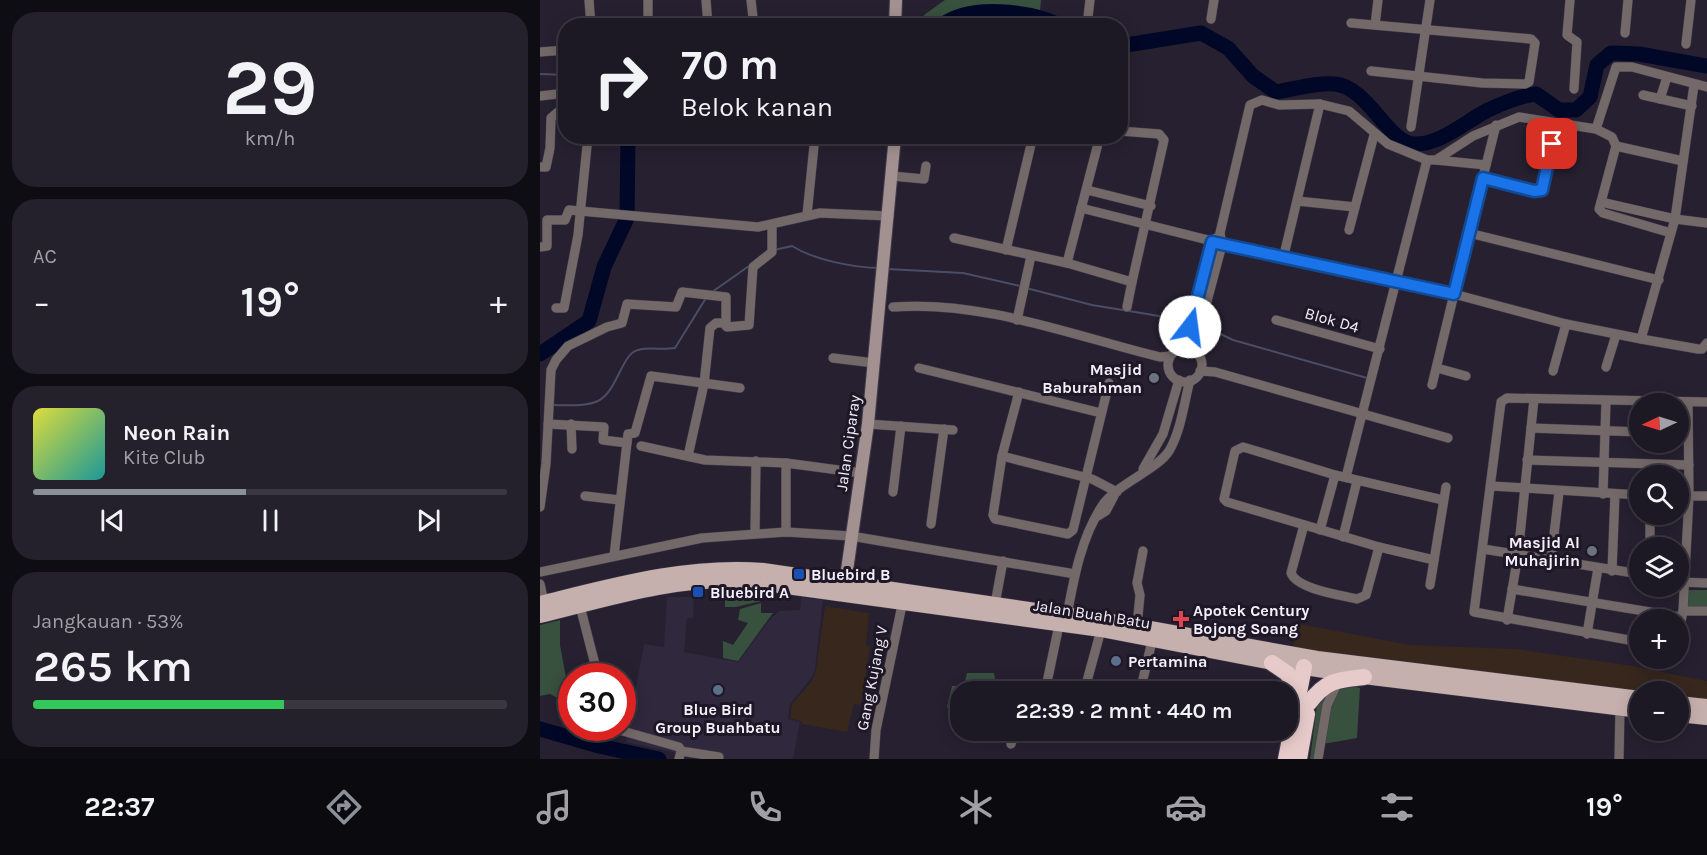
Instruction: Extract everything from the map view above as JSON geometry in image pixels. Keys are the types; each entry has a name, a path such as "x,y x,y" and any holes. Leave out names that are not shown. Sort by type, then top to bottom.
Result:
{"highway":[{"path":"1272,663 1288,674 1304,703"},
{"path":"1299,759 1304,703 1311,663"},
{"path":"1286,759 1304,703 1324,685 1339,680 1364,677"}],"main road":[{"name":"Jalan Buah Batu","path":"541,607 625,589 676,573 730,569 763,570 845,584 995,604 1101,630 1137,632 1152,640 1272,663 1311,663 1364,677 1629,709"},
{"name":"Jalan Buah Batu","path":"625,589 730,580 902,605 1063,620 1311,663 1629,697"},
{"name":"Jalan Buah Batu","path":"541,607 580,606 605,593"},
{"path":"1689,704 1707,706"},
{"path":"1689,716 1707,718"}],"street":[{"path":"589,0 590,18"},
{"path":"648,0 648,18"},
{"path":"706,0 707,18"},
{"path":"751,0 753,18"},
{"path":"896,0 896,18"},
{"path":"1088,17 1090,0"},
{"path":"1211,19 1214,0"},
{"path":"1375,25 1378,0"},
{"path":"1411,127 1430,0"},
{"path":"1570,0 1567,35 1577,42 1574,89"},
{"path":"1625,33 1628,0"},
{"path":"1686,44 1691,0"},
{"path":"1351,23 1531,39 1534,44 1528,82 1519,85 1371,71"},
{"path":"540,52 558,51"},
{"path":"1596,129 1616,67 1632,67 1707,87"},
{"path":"1660,99 1667,77"},
{"path":"1641,339 1675,219 1694,85"},
{"path":"540,96 558,94"},
{"path":"1643,95 1692,106"},
{"path":"1448,438 1201,368 1190,349 1250,105 1262,100 1279,105 1320,104 1349,111 1374,135 1401,151 1432,160 1486,165"},
{"path":"1283,259 1320,104"},
{"path":"540,167 548,166 545,132 552,116 558,113"},
{"path":"1346,477 1397,282 1432,160 1496,125 1519,117 1596,129 1612,137 1616,146 1599,209 1603,213 1671,233"},
{"path":"1483,178 1534,191 1542,190 1557,123"},
{"path":"1432,385 1496,125"},
{"path":"1126,307 1151,206 1163,138 1159,134 1128,132"},
{"path":"1349,230 1374,135"},
{"path":"556,308 566,306 581,211 587,144"},
{"path":"807,215 814,144"},
{"path":"540,247 547,246 548,220 565,220 569,210 758,227 820,213 889,216 894,144"},
{"path":"1006,250 1031,144"},
{"path":"1067,264 1098,144"},
{"path":"1616,146 1683,161"},
{"path":"892,176 924,179 926,166"},
{"path":"1087,190 1151,206"},
{"path":"1298,201 1355,207"},
{"path":"1601,202 1675,219 1707,223"},
{"path":"1081,208 1217,244 1454,294 1566,324 1698,349 1702,349 1707,343"},
{"name":"Jalan Ciparay","path":"845,584 868,424 889,216"},
{"path":"688,456 704,384 710,328 716,323 724,323 726,326 749,325 753,267 773,250 772,225"},
{"path":"1469,233 1659,280"},
{"path":"954,238 1031,255 1132,282"},
{"path":"1017,320 1031,255"},
{"path":"540,507 551,370 560,353 583,338 622,323 627,304 676,307 682,292 727,297 726,326"},
{"path":"893,307 947,307 1017,320 1166,358 1179,349 1190,349"},
{"name":"Blok D4","path":"1276,320 1380,349"},
{"path":"1553,371 1566,324"},
{"path":"1606,367 1616,334"},
{"path":"832,358 874,363"},
{"path":"1166,358 1170,373 1179,380 1190,381"},
{"path":"919,368 1101,413"},
{"path":"1048,681 1074,574 1085,540 1101,512 1113,497 1142,471 1158,463 1168,452 1176,435 1190,381 1201,368"},
{"path":"1437,368 1466,376"},
{"path":"614,556 628,434 635,433 652,375 740,388"},
{"path":"1142,471 1163,434 1179,380"},
{"path":"1020,392 1002,456 992,510 995,519 1071,533 1109,383"},
{"path":"1629,401 1506,398 1501,402 1474,612 1507,620 1629,640"},
{"path":"1507,620 1518,555 1534,399"},
{"path":"1603,494 1606,401"},
{"path":"1689,402 1707,402"},
{"path":"548,424 604,427 603,440 627,443"},
{"path":"571,424 572,449"},
{"path":"868,424 949,429 931,524"},
{"path":"893,492 901,426"},
{"path":"1531,428 1629,432"},
{"path":"641,446 718,461 786,463 861,473"},
{"path":"1434,560 1343,537 1227,502 1224,499 1235,451 1243,447 1357,481 1443,500"},
{"path":"1527,460 1689,465 1689,453"},
{"path":"1002,456 1085,477 1113,497"},
{"path":"755,532 756,461"},
{"path":"786,463 786,532"},
{"path":"1320,530 1335,475"},
{"path":"1343,537 1357,481"},
{"path":"1491,486 1524,490 1629,495"},
{"path":"1430,585 1446,487"},
{"path":"1551,560 1558,492"},
{"path":"1612,570 1615,494"},
{"path":"585,496 620,500"},
{"path":"1689,496 1707,496"},
{"path":"1304,525 1291,573 1293,579 1302,585 1357,599 1363,597 1366,595 1379,547"},
{"path":"540,572 702,538 755,532 786,532 851,536 1074,574"},
{"path":"1483,549 1629,572"},
{"path":"1137,632 1140,595 1137,583 1143,551"},
{"path":"995,604 1003,561"},
{"path":"1587,634 1598,568"},
{"path":"1689,583 1707,584"},
{"path":"540,584 541,607"},
{"path":"1512,589 1644,609"},
{"name":"Gang Kujang V","path":"874,759 876,730 902,605"},
{"path":"580,606 595,663"},
{"path":"1689,613 1707,611"},
{"path":"1087,681 1101,630"},
{"path":"1143,681 1152,640"},
{"path":"1318,759 1327,705 1339,680"},
{"path":"1619,759 1620,708"},
{"path":"636,734 676,745 680,755 718,758"}],"shaded area":[{"name":"Blue Bird Group Buahbatu","path":"667,597 694,597 693,618 687,618 684,652 738,662 772,617 780,611 800,610 801,597 823,600 815,669 812,677 790,704 788,719 800,722 793,759 704,759 626,742 636,741 636,688 644,644 664,647"},
{"path":"825,606 869,613 866,645 870,647 861,705 854,704 847,732 802,724 790,718 792,704 812,681 816,670"},
{"path":"1295,623 1410,645 1515,649 1629,665 1629,669 1648,669 1707,681 1707,700 1689,698 1689,681 1629,681 1629,691 1363,659 1293,648"}],"green space":[{"path":"945,0 1041,0 1040,12 969,8 948,18 925,18 924,15"},
{"path":"744,590 770,595 761,596 761,601 736,607 725,607 725,591"},
{"path":"1689,590 1707,590 1707,606 1687,607"},
{"path":"761,603 761,613 773,613 738,661 723,658 723,641 733,645 748,623 738,620 740,609"},
{"path":"560,620 560,645 563,663 558,663 558,698 550,694 540,696 540,625"},
{"path":"967,673 994,673 995,681 965,681"},
{"path":"1334,682 1360,688 1357,738 1323,744 1321,759 1310,759 1318,697"},
{"path":"950,694 950,710 947,707"}],"waterway":[{"path":"956,18 984,12 1017,13 1040,18"},
{"path":"1128,45 1201,33 1228,48 1253,76 1276,92 1321,84 1347,87 1358,94 1395,135 1414,144 1443,137 1488,110 1530,95 1536,94 1559,110 1576,110 1590,97 1597,65 1611,53 1639,54 1707,66"},
{"path":"540,74 558,75"},
{"path":"540,354 589,321 604,267 627,218 628,144"},
{"path":"774,250 792,246 834,262 878,268"},
{"path":"712,292 749,266"},
{"path":"887,269 963,273 1020,286"},
{"path":"1026,288 1092,305 1190,321"},
{"path":"552,405 581,405 598,401 610,390 632,353 642,349 675,348 706,298"},
{"path":"1204,326 1233,340 1367,378"},
{"path":"540,729 599,746 659,759"}],"place":[{"name":"Masjid Baburahman","path":"1154,378"},
{"name":"Masjid Al Muhajirin","path":"1592,551"},
{"name":"Bluebird B","path":"799,574"},
{"name":"Bluebird A","path":"698,592"},
{"name":"Apotek Century Bojong Soang","path":"1181,619"},
{"name":"Pertamina","path":"1116,661"},
{"name":"Blue Bird Group Buahbatu","path":"718,690"}],"route":[{"path":"1190,327 1212,242 1454,294 1483,178 1534,191 1542,190 1552,144"}]}
